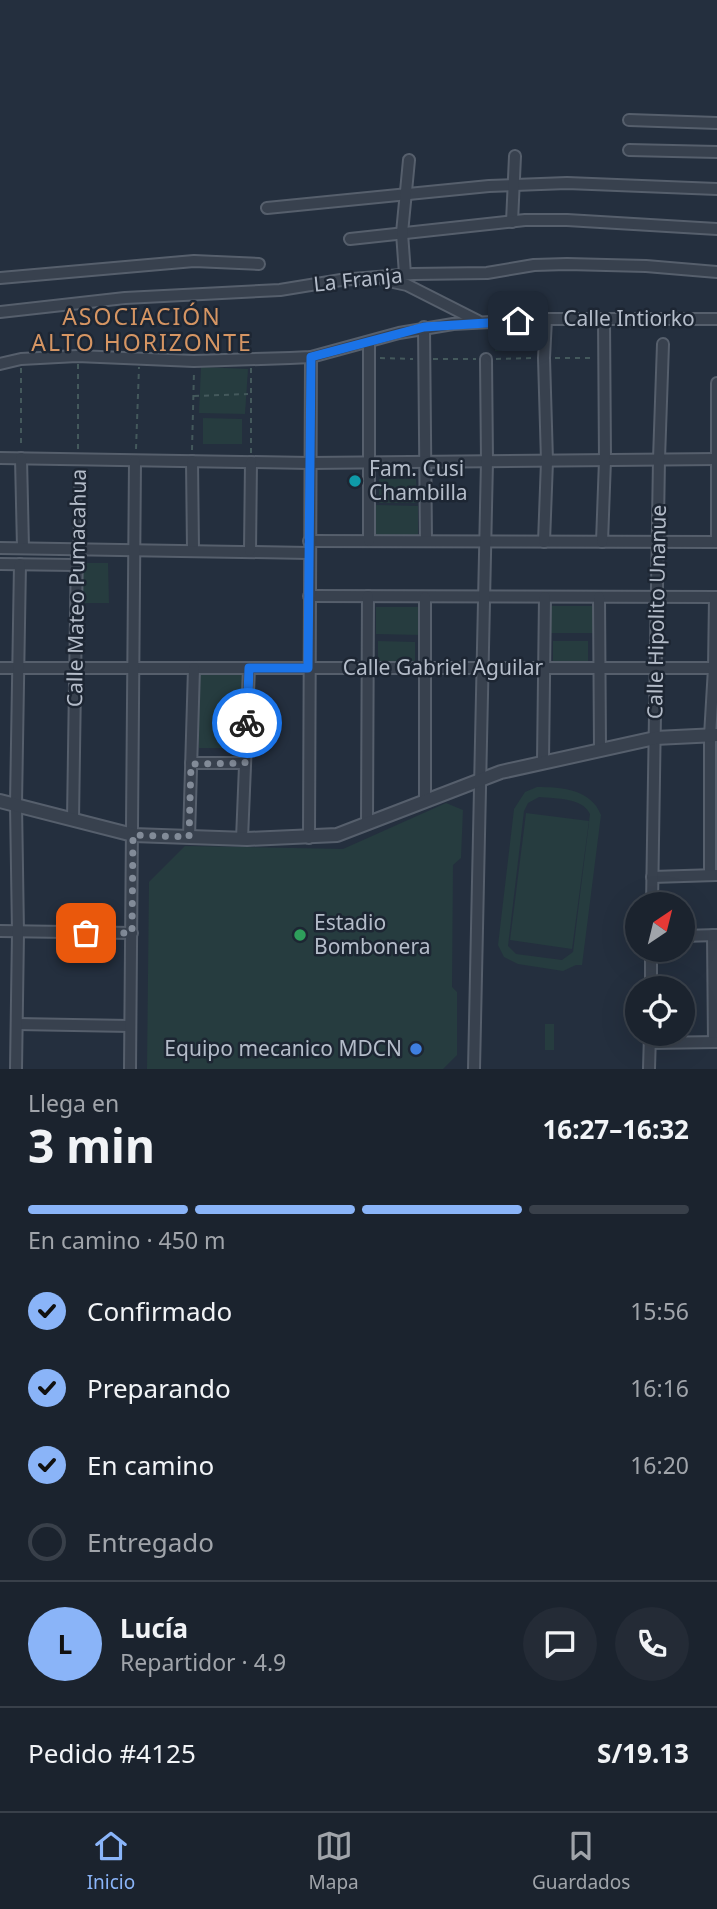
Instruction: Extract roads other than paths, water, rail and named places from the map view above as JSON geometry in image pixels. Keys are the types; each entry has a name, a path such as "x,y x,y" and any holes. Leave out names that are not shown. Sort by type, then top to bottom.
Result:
{"street":[{"path":"629,120 717,122"},
{"path":"629,150 717,152"},
{"path":"512,222 514,156"},
{"path":"405,274 402,233 409,160"},
{"path":"267,208 513,185 579,183 717,188"},
{"path":"350,239 512,222 567,220 717,229"},
{"path":"0,278 194,261 259,264"},
{"name":"La Franja","path":"0,312 125,298 280,290 341,280 405,274 487,273 513,267 567,264 717,271"},
{"path":"377,278 407,285 480,323"},
{"path":"602,542 605,460 604,319"},
{"name":"Calle Intiorko","path":"0,364 21,359 78,356 194,361 311,357 424,327 546,320 717,319"},
{"path":"544,542 547,461 544,358 546,320"},
{"path":"424,327 426,541"},
{"path":"369,342 369,541"},
{"name":"Calle Hipolito Unanue","path":"652,892 663,344"},
{"path":"309,838 311,357"},
{"path":"474,1069 486,541 486,359"},
{"path":"309,541 717,542 717,383"},
{"path":"0,458 310,463 717,459"},
{"path":"21,458 23,548"},
{"path":"130,1069 135,461"},
{"path":"192,461 193,550"},
{"path":"250,551 251,462"},
{"path":"0,548 309,553"},
{"name":"Calle Mateo Pumacahua","path":"73,820 77,548"},
{"path":"0,564 75,565"},
{"path":"16,1069 16,804 20,565"},
{"path":"309,596 716,597 714,875 652,877"},
{"path":"367,823 368,596"},
{"path":"425,597 425,801"},
{"path":"543,761 545,597"},
{"path":"599,597 600,748"},
{"name":"Calle Gabriel Aguilar","path":"0,668 716,668"},
{"path":"189,837 194,668"},
{"path":"242,839 249,668"},
{"path":"0,801 133,835 242,839 309,838 337,835 480,780 543,761 655,738 714,735"},
{"path":"191,764 245,763"},
{"path":"0,931 132,933"},
{"path":"695,936 715,935 715,1042 695,1041"},
{"path":"17,1024 130,1026"},
{"path":"649,1069 650,1046"}],"lane":[{"name":"Calle Mateo Pumacahua","path":"77,548 78,482"}],"place":[{"name":"Fam. Cusi Chambilla","path":"355,481"},
{"name":"Estadio Bombonera","path":"300,935"},
{"name":"Equipo mecanico MDCN","path":"416,1049"}],"district":[{"name":"ASOCIACIÓN ALTO HORIZONTE","path":"142,330"}]}
